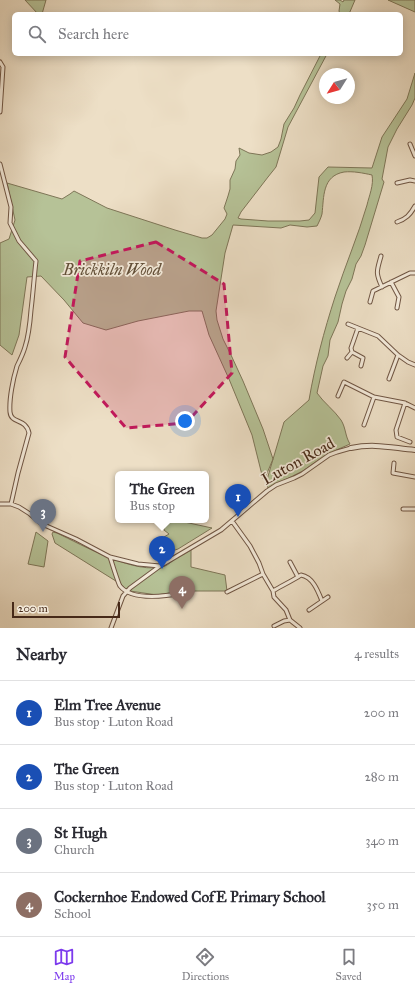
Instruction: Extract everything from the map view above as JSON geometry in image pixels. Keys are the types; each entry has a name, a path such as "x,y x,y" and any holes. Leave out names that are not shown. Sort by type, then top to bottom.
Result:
{"street":[{"path":"0,62 2,67 0,112"},
{"path":"410,144 415,156"},
{"path":"0,164 11,207 10,222 19,241 36,262 29,332 16,370 11,396 10,415 16,421 26,425 29,433 11,504"},
{"path":"397,183 410,180 415,181"},
{"path":"397,222 405,219 415,206"},
{"path":"410,214 415,218"},
{"path":"381,256 377,270 377,277 382,287"},
{"path":"370,302 373,291 415,272"},
{"path":"391,282 399,298 397,308"},
{"path":"348,324 378,336 398,355 415,365"},
{"path":"347,358 352,352 351,348 358,328"},
{"path":"352,352 363,358 361,366"},
{"path":"389,379 398,355"},
{"path":"338,396 344,382 374,397 405,403 415,408"},
{"path":"364,425 374,397"},
{"path":"405,403 396,430 397,437 410,442"},
{"path":"351,448 375,445 415,450"},
{"name":"Luton Road","path":"126,592 160,566 222,530 267,491 302,474 329,455 351,448"},
{"path":"394,463 393,473 415,477"},
{"path":"0,504 11,504 25,510 42,524 76,539 110,557 138,564 160,566"},
{"path":"403,509 415,509"},
{"path":"232,521 250,546 259,563 262,574 273,591 274,597 286,610 290,620 300,628"},
{"path":"110,557 119,586 126,592 157,597 183,593"},
{"path":"290,562 298,577"},
{"path":"227,592 262,574"},
{"path":"273,591 292,582 301,575 306,576 313,582 322,601"},
{"path":"111,628 123,596 126,592"},
{"path":"309,610 328,597"},
{"path":"274,626 290,620"}],"highlighted area":[{"path":"156,242 224,284 232,373 186,423 126,428 65,357 80,261"}],"green space":[{"path":"25,0 46,0 43,12 36,12"},
{"path":"335,0 340,0 343,2 344,0 355,0 350,12 339,12 340,4"},
{"path":"388,0 415,0 415,12"},
{"name":"Brickkiln Wood","path":"320,56 326,56 288,127 276,167 238,218 268,221 309,220 315,213 319,177 328,167 372,168 382,137 407,99 415,73 415,98 388,147 382,179 384,182 365,245 346,291 338,322 330,340 328,356 323,366 317,393 341,420 350,444 332,452 303,471 268,488 266,483 284,422 309,400 314,374 335,297 367,205 372,187 372,175 344,172 337,174 332,178 328,183 324,194 322,214 317,226 307,227 290,225 281,228 233,225 225,253 216,311 217,320 223,339 243,381 263,429 273,459 265,478 263,479 252,435 209,335 202,311 189,311 138,321 106,330 83,323 41,276 27,277 19,335 12,355 0,345 0,243 9,239 15,220 7,183 62,199 74,191 107,208 175,230 202,238 207,238 212,235 225,219 227,214 224,208 230,189 230,180 235,169 236,161 240,155 239,148 249,153 262,155 271,152 278,147 284,124 294,108"},
{"path":"165,523 189,523 212,528 178,549 169,552 158,549 164,537 169,534 164,530"},
{"path":"36,532 48,541 44,567 28,564"},
{"path":"53,532 110,558 140,567 153,568 165,566 191,550 191,567 225,575 227,591 183,591 157,595 130,591 55,543 52,534"}],"place":[{"name":"Elm Tree Avenue","path":"238,517"},
{"name":"St Hugh","path":"43,532"},
{"name":"The Green","path":"162,569"},
{"name":"Cockernhoe Endowed CofE Primary School","path":"182,609"}]}
